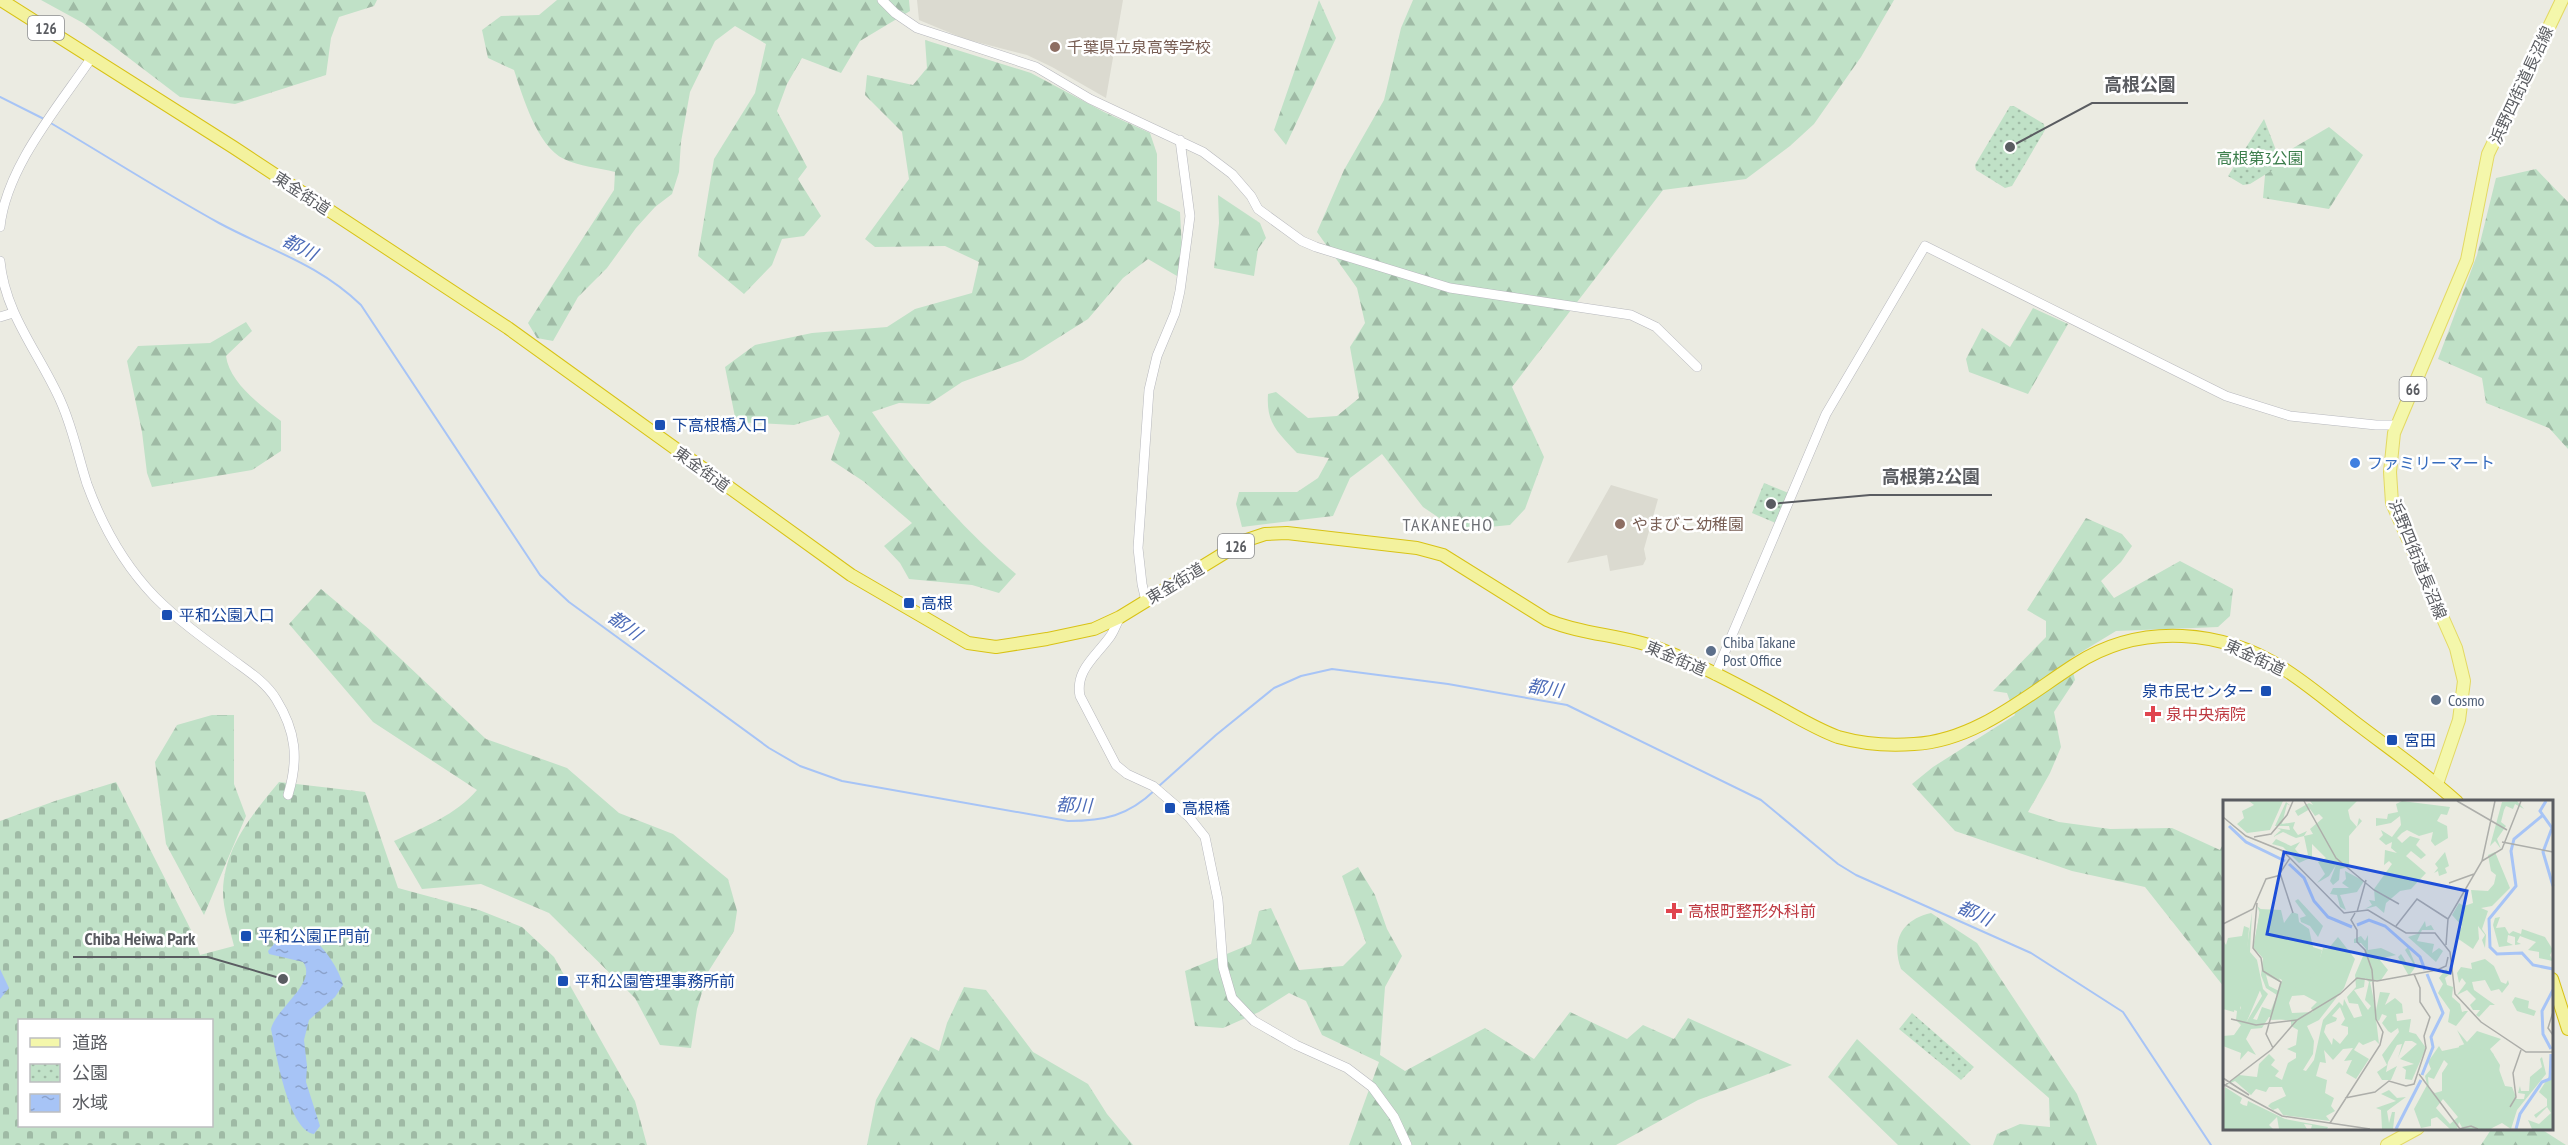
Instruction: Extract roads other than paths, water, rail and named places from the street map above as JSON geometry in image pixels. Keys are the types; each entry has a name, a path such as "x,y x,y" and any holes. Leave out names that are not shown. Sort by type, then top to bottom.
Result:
{"highway":[{"name":"東金街道","path":"2,0 508,328 851,575 943,630 976,645 996,647 1078,634 1120,617 1244,541 1265,534 1317,535 1418,548 1443,555 1555,623 1644,643 1715,675 1821,730 1840,737 1889,745 1933,743 1955,737 1981,725 2082,660 2116,645 2163,635 2185,634 2227,642 2287,670 2456,800"},
{"path":"2553,982 2568,1029"}],"main road":[{"name":"浜野四街道長沼線","path":"2437,784 2459,720 2464,681 2456,648 2392,503 2390,472 2394,433 2467,260 2488,154 2562,0"},
{"path":"2387,1145 2414,1130"}],"street":[{"path":"882,0 895,13 917,28 1036,66 1090,99 1203,152 1232,174 1251,196 1258,209 1302,241 1450,288 1631,315 1656,327 1697,367"},
{"path":"0,227 14,178 92,57"},
{"path":"1146,601 1139,564 1138,541 1149,390 1157,356 1175,314 1190,216 1180,140"},
{"path":"1715,675 1826,414 1925,246 2226,396 2290,416 2397,425"},
{"path":"0,261 5,293 13,313 61,402 73,430 87,483 109,534 119,551 137,576 173,614 262,681 276,698 295,741 292,780 288,795"},
{"path":"0,317 13,313"},
{"path":"1120,617 1111,636 1084,667 1078,684 1080,696 1116,765 1128,774 1153,786 1198,826 1205,837 1218,900 1223,967 1232,998 1254,1021 1296,1045 1347,1068 1372,1087 1394,1117 1407,1145"}],"water":[{"path":"295,932 310,937 325,951 337,969 343,985 335,997 309,1020 304,1040 306,1082 320,1126 314,1134 305,1129 290,1105 271,1029 280,1012 301,986 306,970 303,962 269,954 268,951 275,943"},
{"path":"0,969 9,988 0,999"}],"waterway":[{"name":"都川","path":"0,97 44,119"},
{"name":"都川","path":"49,122 219,223 328,278 361,305 540,575 569,602 769,748 800,766 842,781 1068,821 1093,820 1115,815 1135,806 1155,790"},
{"name":"都川","path":"1159,786 1216,735 1274,688 1301,676 1332,669 1448,684 1567,705 1761,800 1838,864 1856,875 2031,953 2123,1012 2211,1145"}],"place":[{"name":"千葉県立泉高等学校","path":"1055,47"},
{"name":"高根公園","path":"2010,147"},
{"name":"下高根橋入口","path":"660,425"},
{"name":"ファミリーマート","path":"2355,463"},
{"name":"高根第2公園","path":"1771,504"},
{"name":"やまびこ幼稚園","path":"1620,524"},
{"name":"高根","path":"909,603"},
{"name":"平和公園入口","path":"167,615"},
{"name":"Chiba Takane Post Office","path":"1711,651"},
{"name":"泉市民センター","path":"2266,691"},
{"name":"Cosmo","path":"2436,700"},
{"name":"泉中央病院","path":"2153,714"},
{"name":"宮田","path":"2392,740"},
{"name":"高根橋","path":"1170,808"},
{"name":"高根町整形外科前","path":"1674,911"},
{"name":"平和公園正門前","path":"246,936"},
{"name":"Chiba Heiwa Park","path":"283,979"},
{"name":"平和公園管理事務所前","path":"563,981"}],"district":[{"name":"TAKANECHO","path":"1448,524"}],"park label":[{"name":"高根第3公園","path":"2260,158"}]}
